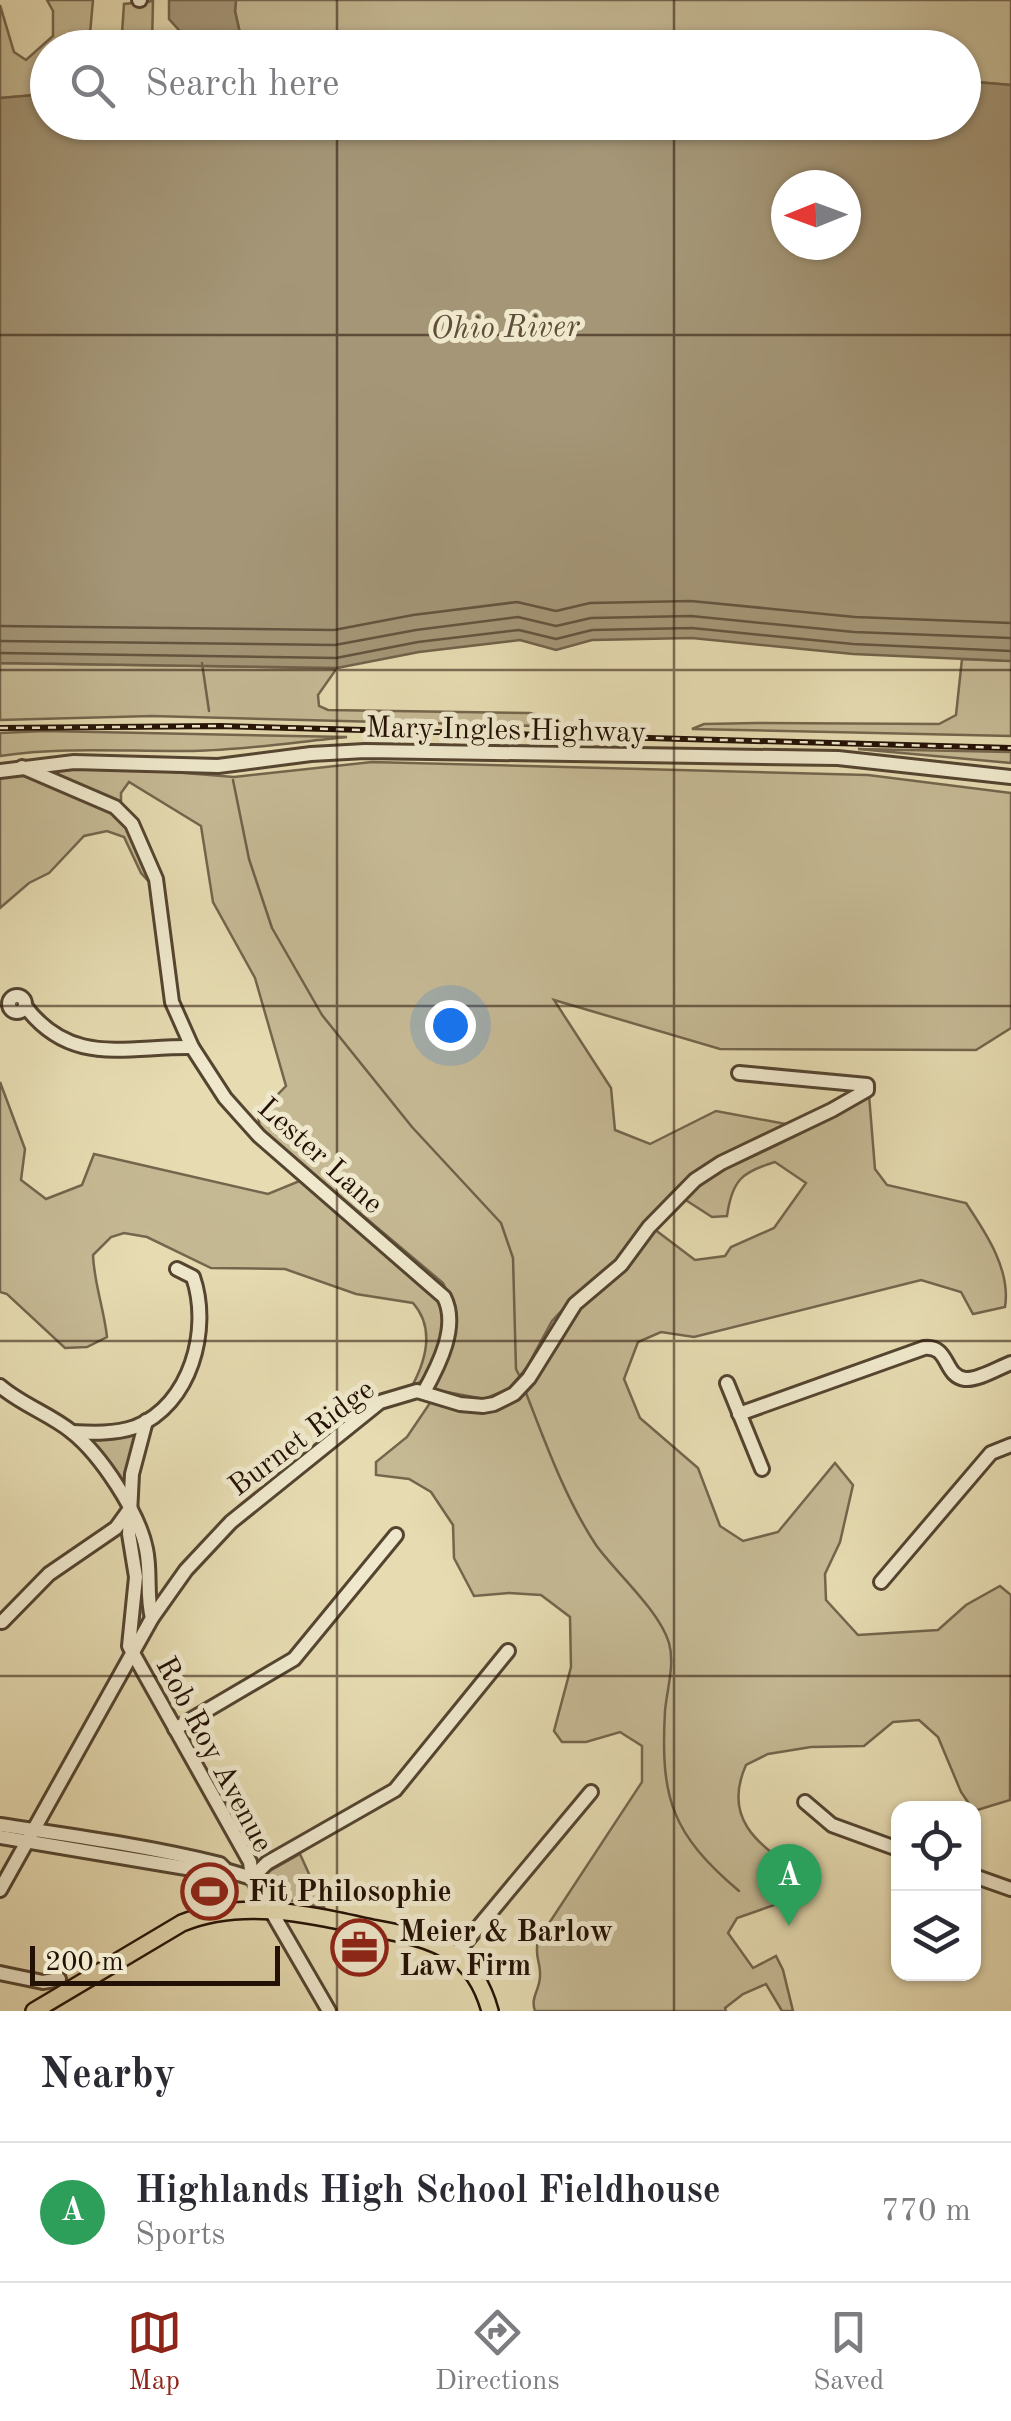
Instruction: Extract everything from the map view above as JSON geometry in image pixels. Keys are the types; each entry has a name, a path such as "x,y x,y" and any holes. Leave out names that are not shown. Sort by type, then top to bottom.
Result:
{"main road":[{"path":"34,2011 182,1923 215,1913 272,1910 409,1935 455,1955 474,1975 490,2011"}],"street":[{"name":"Mary Ingles Highway","path":"0,771 74,762 218,766 332,752 500,752 838,758 1011,777"},
{"name":"Lester Lane","path":"22,767 110,805 132,824 156,879 170,992 192,1047 245,1123 444,1297 450,1314 446,1338 424,1392"},
{"path":"25,1006 55,1036 77,1046 192,1047"},
{"name":"Burnet Ridge","path":"0,1890 152,1618 197,1558 231,1522 370,1408 404,1393 424,1392 460,1404 482,1406 514,1394 530,1378 574,1304 617,1268 695,1180 866,1090 866,1085 839,1080 739,1073"},
{"path":"134,1656 128,1636 136,1577 129,1534 133,1464 146,1422 181,1384 199,1337 201,1307 193,1277 176,1269"},
{"path":"739,1414 924,1348 943,1352 952,1372 968,1379 1011,1363"},
{"path":"727,1384 762,1469"},
{"path":"0,1386 72,1432 130,1508 146,1547 152,1618"},
{"path":"72,1432 113,1432 146,1422"},
{"path":"881,1582 991,1454 1011,1445"},
{"path":"2,1622 56,1568 116,1528 130,1508"},
{"path":"175,1729 294,1659 396,1536"},
{"path":"0,1825 186,1868 226,1870 252,1878 267,1862 395,1790 508,1651"},
{"name":"Rob Roy Avenue","path":"134,1656 250,1862 252,1878 329,2011"},
{"path":"455,1955 591,1792"},
{"path":"805,1802 832,1826 891,1847"},
{"path":"0,1837 30,1835"},
{"path":"981,1879 1011,1890"},
{"path":"0,1973 43,1982 59,1978"}],"shaded area":[{"path":"47,0 93,0 90,30 53,30 53,11"},
{"path":"236,0 1011,0 1011,85 981,82 981,30 239,30"},
{"path":"153,1 152,30 122,30 124,4"},
{"path":"0,5 14,52 26,60 30,56 30,95 0,98"},
{"path":"962,659 1011,661 1011,736 692,729 704,724 939,724 956,715"},
{"path":"0,663 337,668 318,695 319,706 328,710 530,713 575,727 152,716 0,720"},
{"path":"0,733 347,737 212,750 72,750 0,756"},
{"path":"858,749 1011,752 1011,763"},
{"path":"372,762 868,775 1011,793 1011,1028 976,1050 720,1049 554,1000 611,1088 615,1130 650,1144 716,1111 791,1125 709,1163 672,1193 610,1268 580,1291 552,1321 527,1367 509,1389 484,1399 436,1390 434,1385 454,1322 443,1283 260,1129 258,1115 286,1086 255,978 213,902 201,826 129,782 121,793 121,806 28,770 123,768 234,777"},
{"path":"18,772 108,808 127,826 151,884 141,873 124,837 107,831 84,836 49,873 29,883 0,908 0,774"},
{"path":"0,1082 25,1149 21,1180 46,1199 82,1185 94,1154 268,1194 302,1180 351,1226 437,1295 445,1326 424,1379 411,1388 426,1344 424,1323 413,1303 356,1294 285,1269 211,1268 147,1237 124,1233 111,1237 93,1255 107,1337 87,1347 65,1348 7,1294 0,1292"},
{"path":"869,1095 875,1169 887,1185 966,1203 989,1239 1001,1266 1005,1307 973,1314 961,1292 921,1280 694,1337 661,1332 638,1342 624,1379 640,1418 698,1468 720,1526 743,1541 778,1532 835,1463 853,1485 840,1542 825,1574 826,1600 858,1635 938,1630 966,1605 1000,1586 1011,1595 1010,1800 981,1809 981,1801 967,1801 938,1737 919,1720 893,1722 864,1746 811,1747 768,1754 746,1765 739,1787 744,1822 767,1849 815,1885 803,1895 737,1918 728,1933 753,1968 776,1956 793,2011 782,2011 766,1984 743,1994 726,2011 535,2011 540,1976 538,1940 642,1782 642,1746 620,1732 586,1742 562,1742 554,1731 571,1667 570,1617 541,1595 474,1596 454,1558 453,1525 431,1492 409,1479 376,1475 376,1462 407,1437 432,1400 504,1404 573,1310 654,1229 695,1260 725,1256 731,1247 774,1228 806,1183 775,1162 741,1179 732,1194 727,1216 712,1217 681,1197 715,1172"},
{"path":"136,1432 137,1435 126,1492 84,1438"},
{"path":"300,1854 324,1907 279,1898 266,1873"}],"water":[{"path":"169,0 236,0 239,30 179,30 169,19"},
{"name":"Ohio River","path":"981,82 1011,85 1011,661 853,654 692,638 592,640 556,650 520,640 419,652 337,668 0,663 0,98 30,95 30,140 981,140"}],"waterway":[{"path":"202,663 209,711"},
{"path":"233,780 249,859 272,928 322,1015 412,1127 501,1223 513,1258 516,1369 520,1377"},
{"path":"526,1393 585,1527 664,1630 671,1659 665,1711 665,1768 675,1813 698,1851 739,1891"}],"railway":[{"path":"0,728 220,726 1011,748"}],"place":[{"name":"Fit Philosophie","path":"209,1891"},
{"name":"Highlands High School Fieldhouse","path":"789,1926"},
{"name":"Meier & Barlow Law Firm","path":"360,1948"}]}
